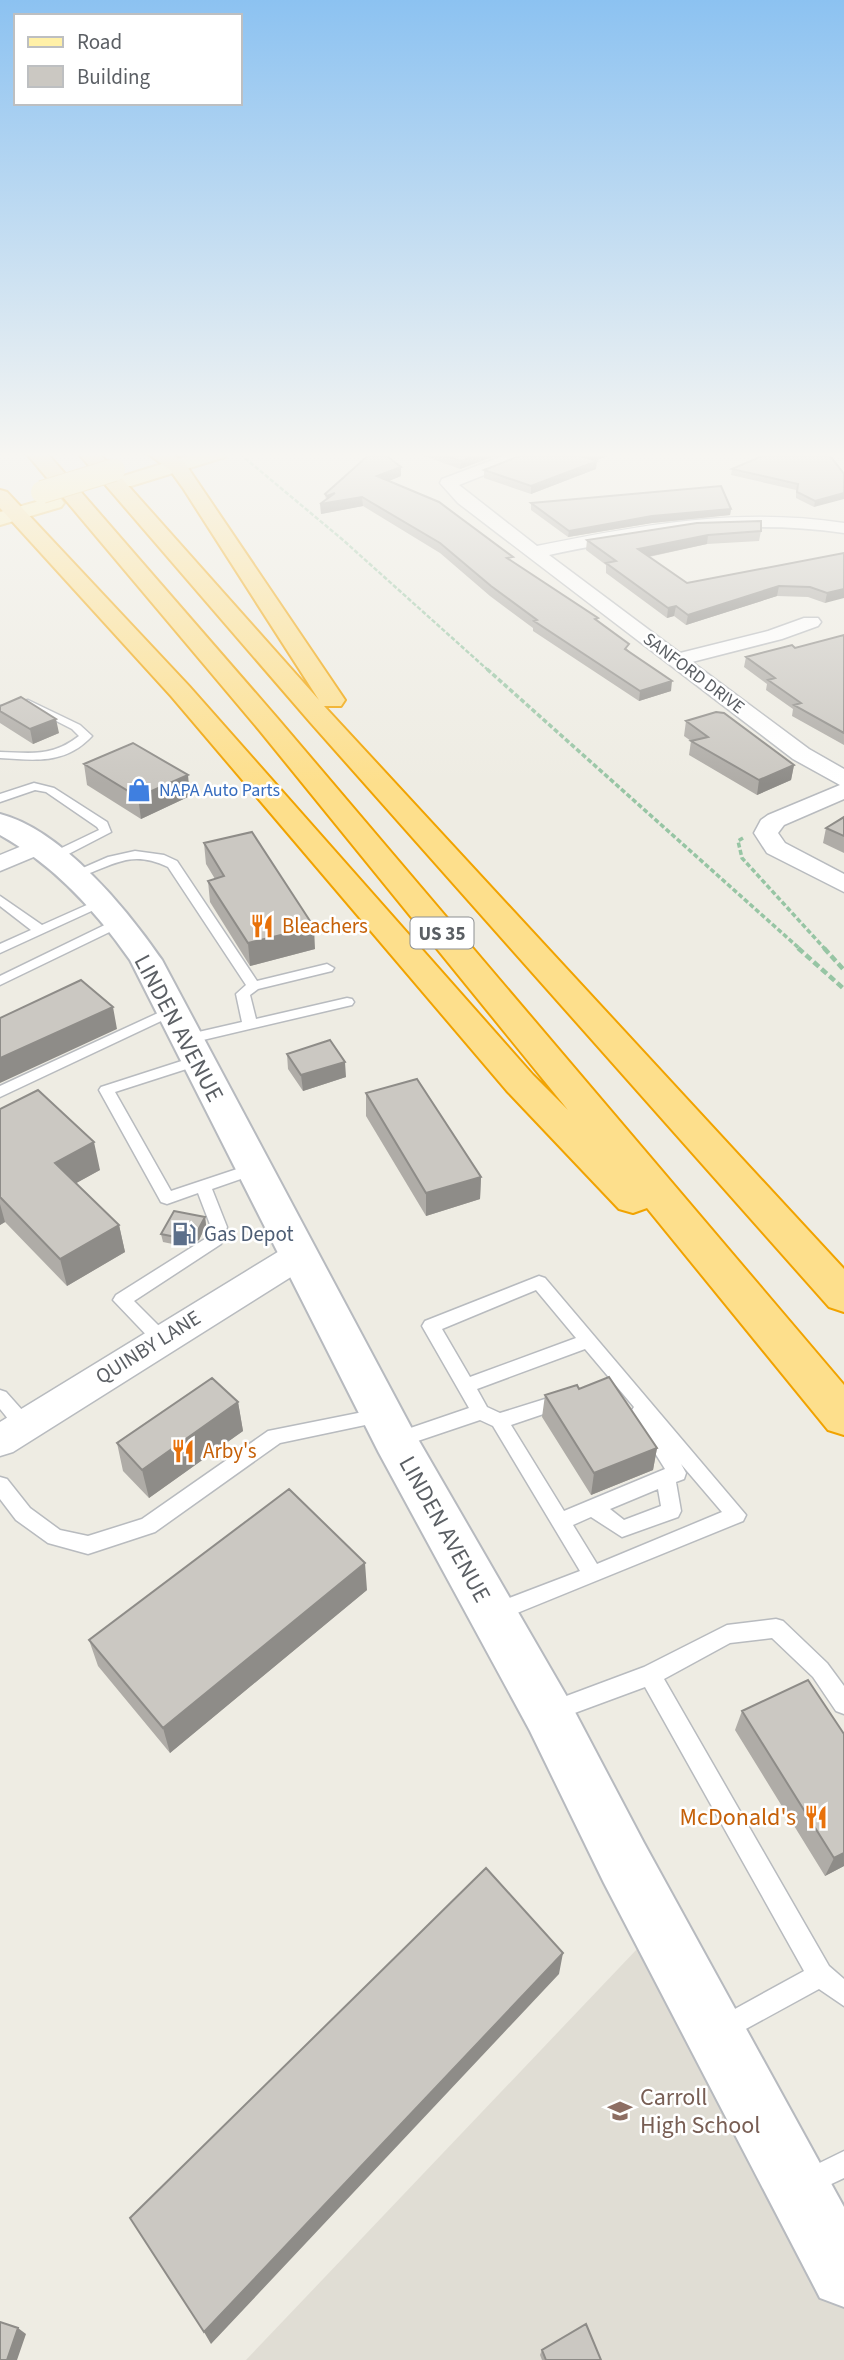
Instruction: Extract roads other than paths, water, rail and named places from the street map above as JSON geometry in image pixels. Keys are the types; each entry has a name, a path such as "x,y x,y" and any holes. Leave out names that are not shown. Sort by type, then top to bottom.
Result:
{"highway":[{"path":"58,563 180,691 520,1083 838,1410"},
{"name":"US 35","path":"130,563 269,725 838,1410"},
{"name":"US 35","path":"186,563 844,1296"},
{"path":"239,563 327,694 475,888"}],"main road":[{"name":"LINDEN AVENUE","path":"0,823 55,859 111,912 146,960 252,1169 389,1428 548,1713 844,2274"}],"street":[{"name":"SANFORD DRIVE","path":"550,563 801,754 844,779"},
{"path":"677,660 775,635 811,622"},
{"path":"844,791 776,820 769,825 766,833 776,848 844,884"},
{"path":"0,864 55,859"},
{"name":"QUINBY LANE","path":"12,1433 298,1256"}],"lane":[{"path":"0,709 28,703 76,727 86,736 71,748 47,757 1,753"},
{"path":"0,798 34,786 50,790 103,825 106,832 55,859"},
{"path":"55,859 118,857 139,852 158,855 173,863 253,986"},
{"path":"0,900 41,931"},
{"path":"0,949 41,931 111,912"},
{"path":"0,981 111,912"},
{"path":"250,1024 243,994 253,986 327,968"},
{"path":"0,1092 185,1037 347,1002"},
{"path":"185,1037 106,1090 167,1198 252,1169"},
{"path":"161,1339 122,1300 215,1240 219,1227 203,1186"},
{"path":"493,1614 593,1575 736,1515 539,1282 431,1326 481,1412 499,1421 593,1575"},
{"path":"466,1386 589,1340"},
{"path":"560,1521 677,1473 628,1396 606,1386"},
{"path":"499,1421 582,1394"},
{"path":"0,1397 12,1433"},
{"path":"0,1485 23,1514 55,1537 88,1545 148,1526 275,1436 389,1428 481,1412"},
{"path":"593,1507 622,1529 671,1511 666,1477"},
{"path":"548,1713 650,1675 727,1634 776,1628 820,1670 844,1704"},
{"path":"650,1675 820,1975 844,1994"},
{"path":"715,2034 820,1975"},
{"path":"798,2188 844,2164"}],"place":[{"name":"NAPA Auto Parts","path":"139,790"},
{"name":"Bleachers","path":"262,926"},
{"name":"Gas Depot","path":"184,1234"},
{"name":"Arby's","path":"183,1451"},
{"name":"McDonald's","path":"816,1817"},
{"name":"Carroll High School","path":"620,2111"}]}
